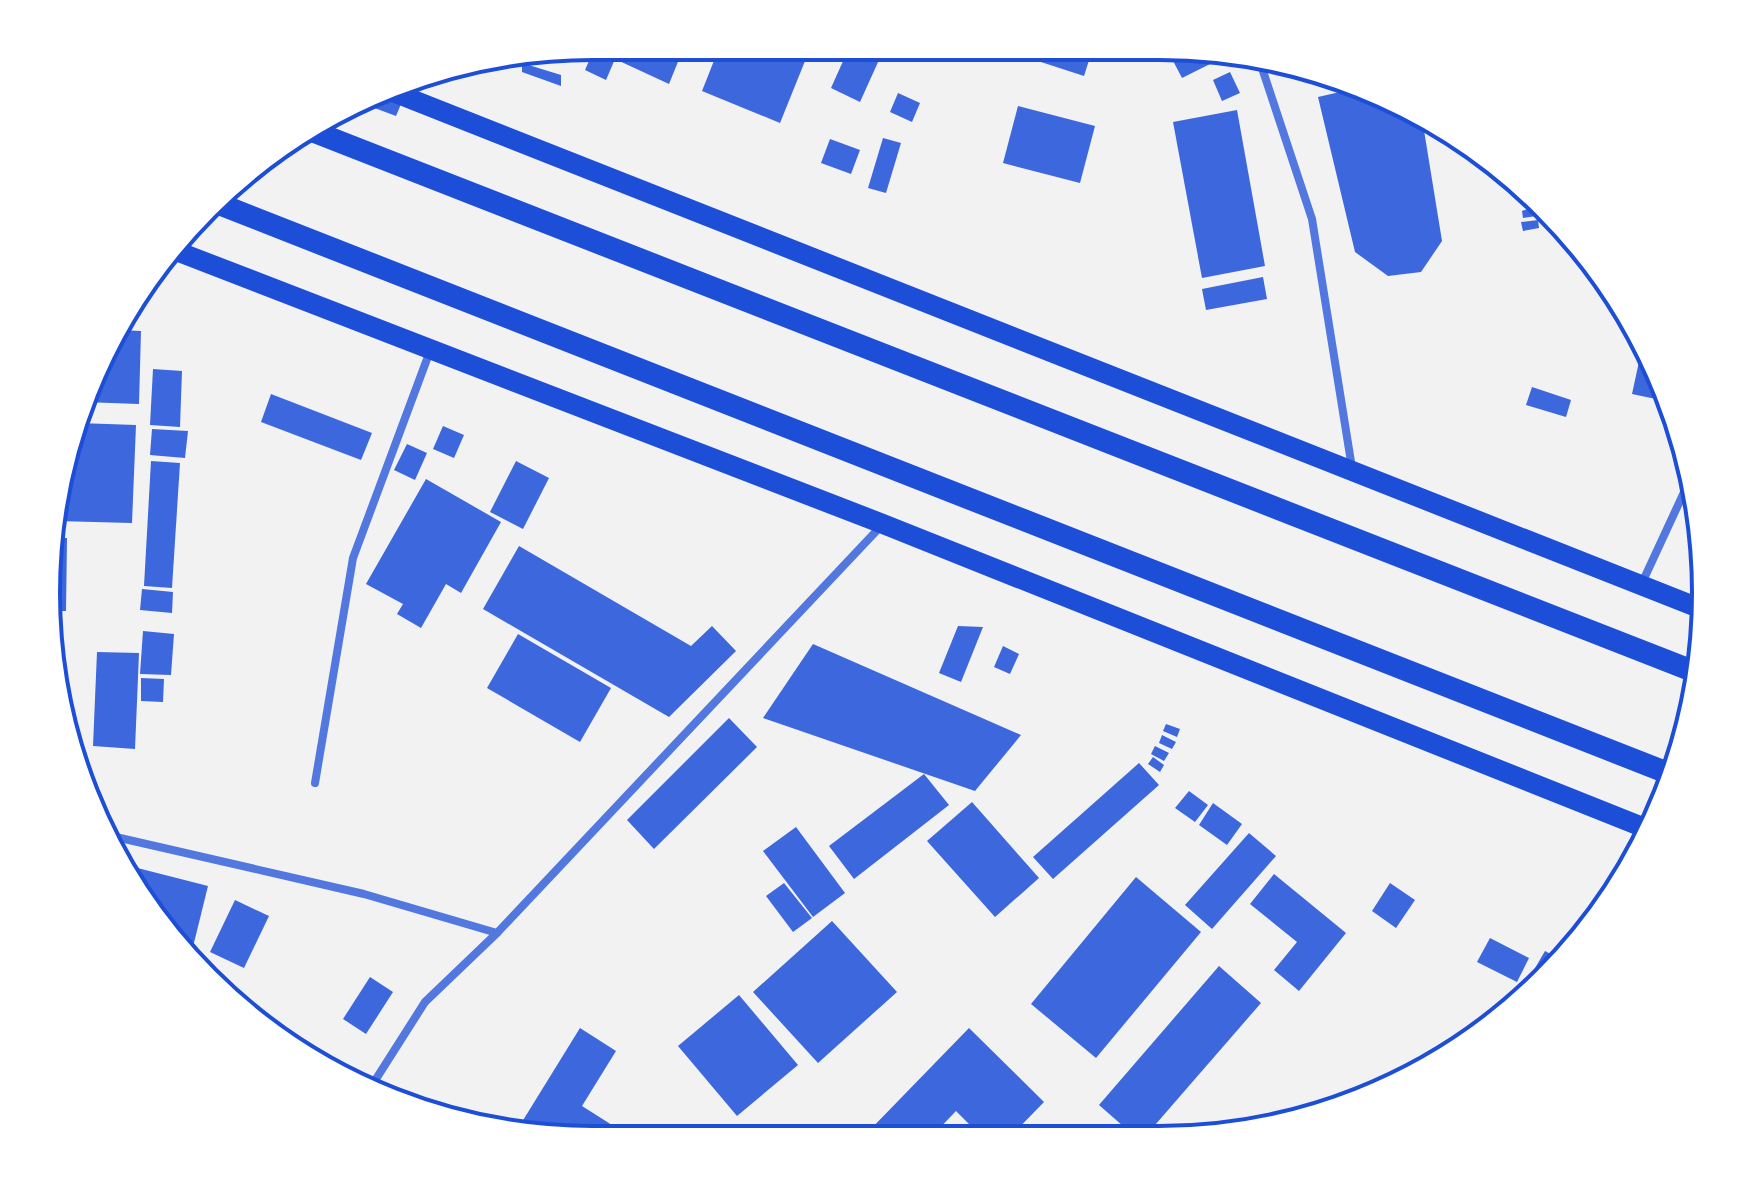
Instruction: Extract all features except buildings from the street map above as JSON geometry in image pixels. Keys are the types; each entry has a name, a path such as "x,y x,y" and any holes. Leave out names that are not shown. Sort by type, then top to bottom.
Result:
{"highway":[{"path":"321,134 1686,668"},
{"path":"226,207 1661,770"}],"main road":[{"path":"402,96 1692,605"},
{"path":"183,254 883,524 1639,825"}],"street":[{"path":"1263,70 1312,219 1352,469"},
{"path":"315,783 353,558 430,351"},
{"path":"1641,583 1683,494"},
{"path":"376,1079 425,1002 497,933 883,524"},
{"path":"120,838 364,894 497,933"}]}
